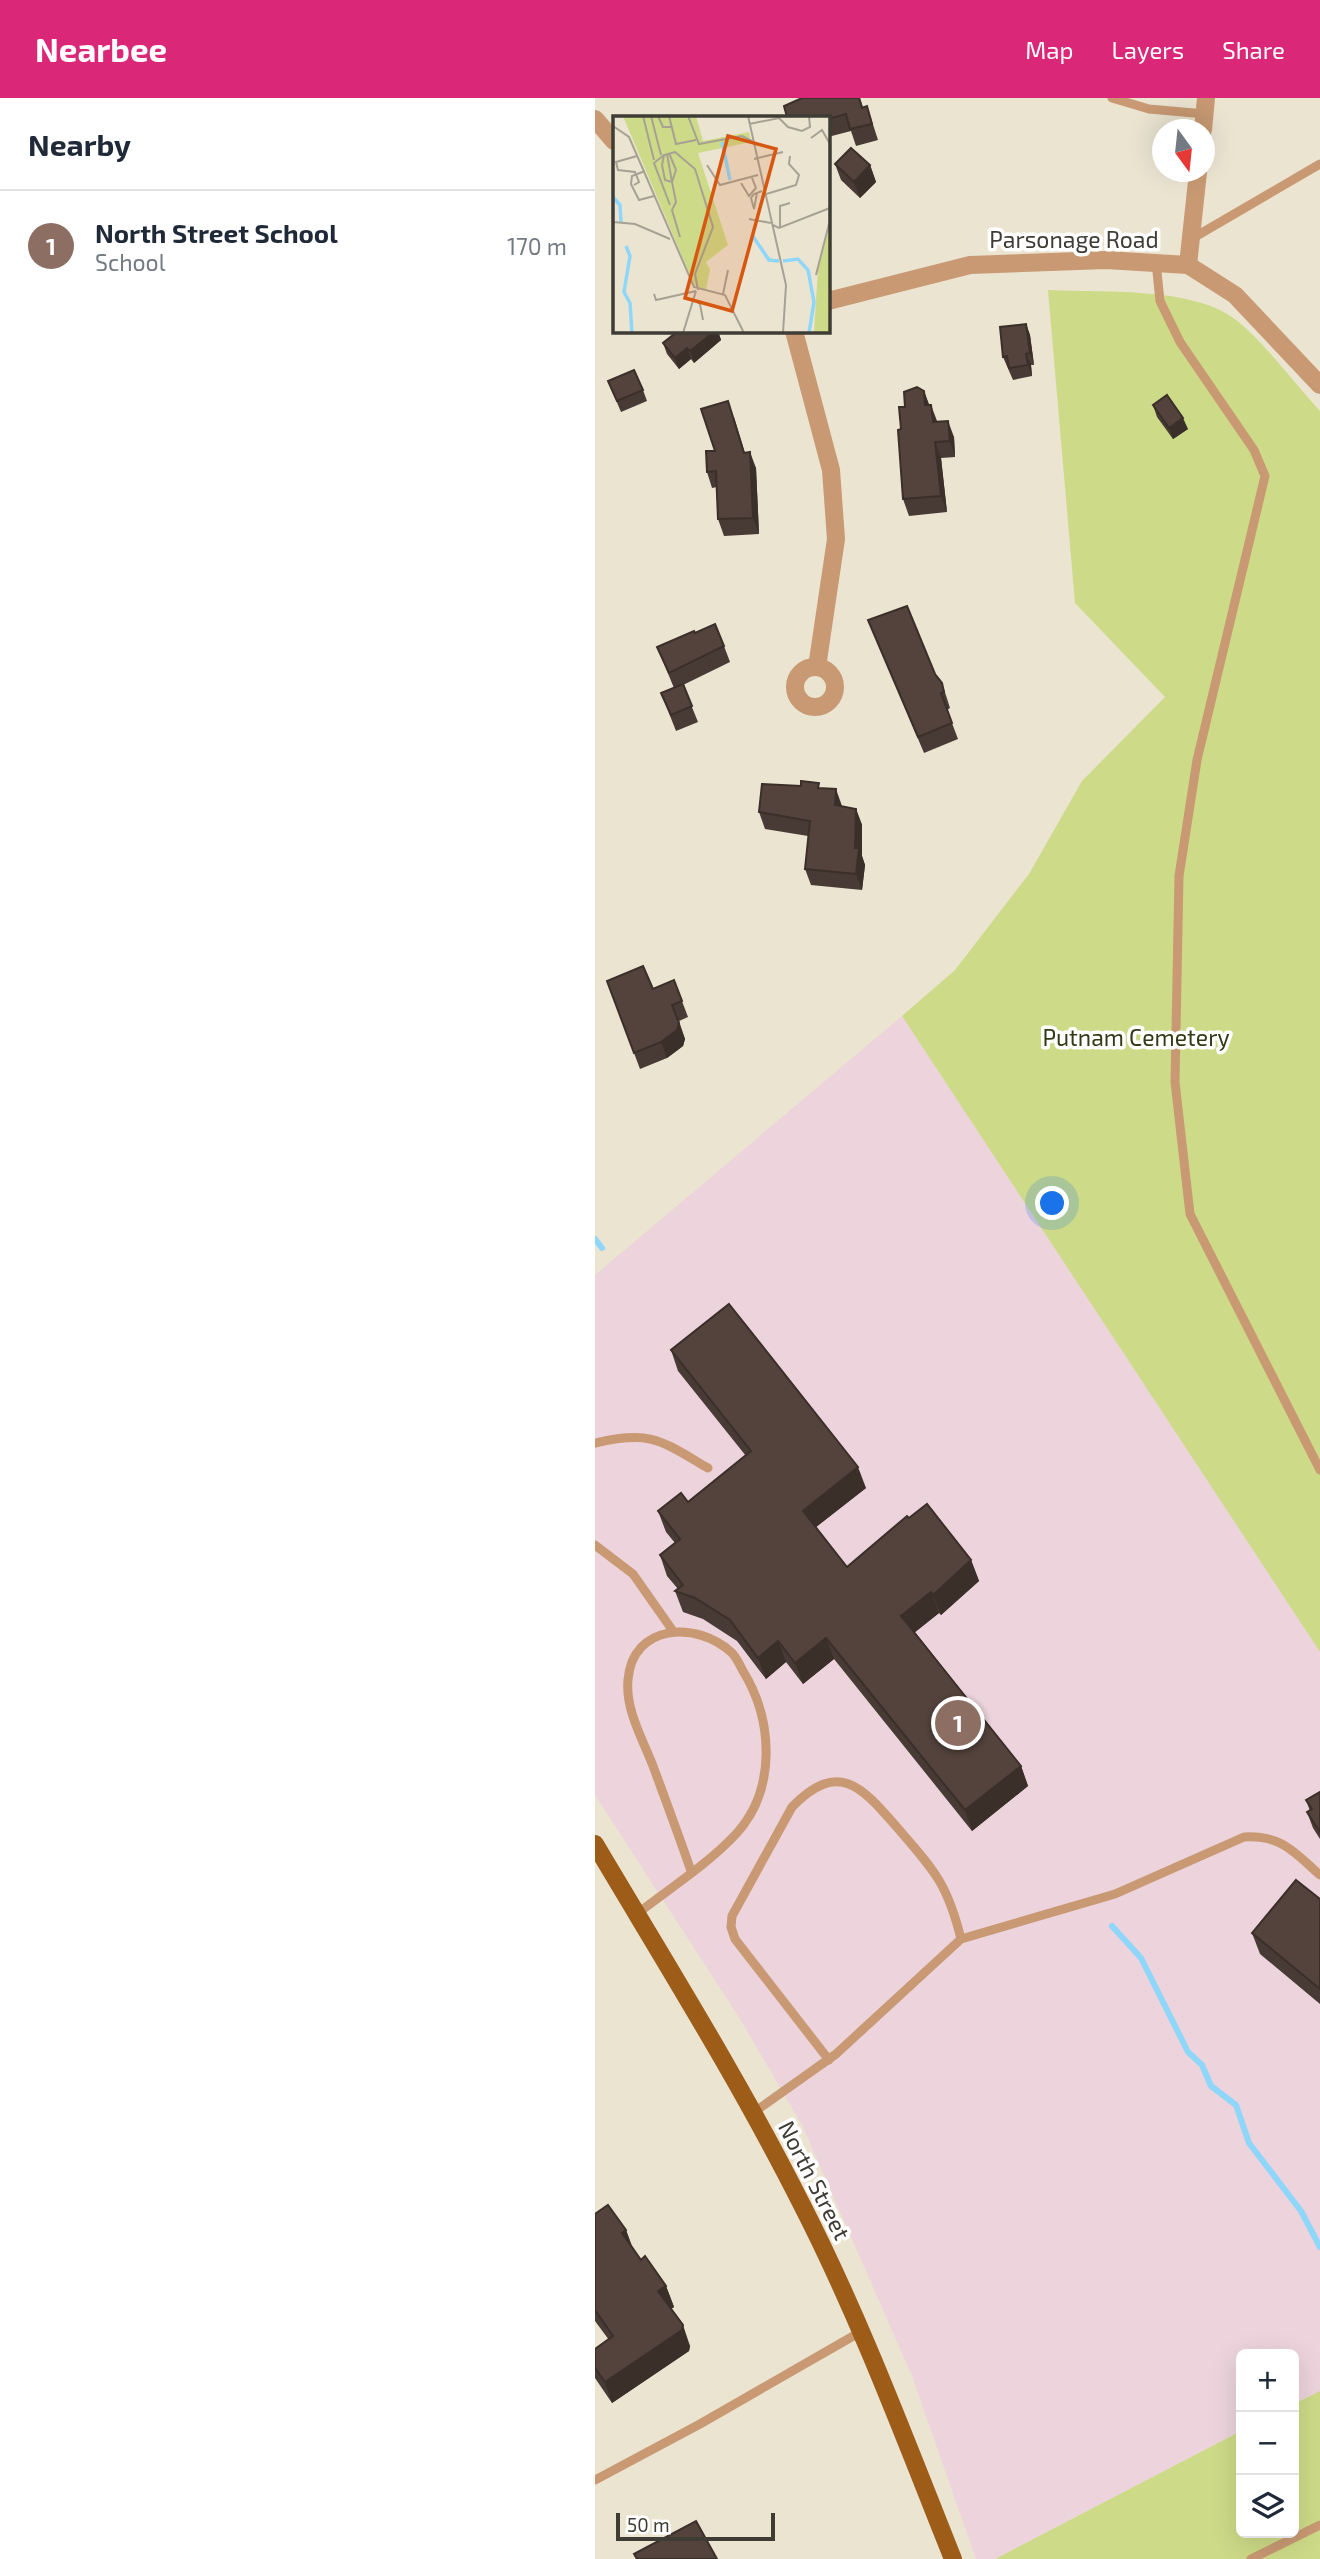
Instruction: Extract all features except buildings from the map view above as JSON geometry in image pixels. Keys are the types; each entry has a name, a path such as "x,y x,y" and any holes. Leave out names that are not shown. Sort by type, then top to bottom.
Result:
{"main road":[{"name":"North Street","path":"598,1855 637,1914 753,2113 801,2203 862,2330 953,2559"}],"street":[{"path":"595,119 613,140"},
{"path":"1188,265 1197,182"},
{"name":"Parsonage Road","path":"829,301 970,265 1078,260 1188,265 1235,295 1320,385"},
{"path":"794,332 831,470 836,540 817,667"}],"lane":[{"path":"1112,98 1149,109 1204,114"},
{"path":"1191,239 1320,164"},
{"path":"1156,262 1160,301 1180,342 1254,450 1265,476 1197,760 1179,876 1175,1082 1190,1214 1320,1470"},
{"path":"595,1443 630,1435 659,1439 708,1468"},
{"path":"595,1545 633,1574 673,1631"},
{"path":"637,1914 691,1871 737,1833 754,1804 767,1770 765,1726 757,1694 732,1653 698,1634 673,1631 647,1640 633,1655 628,1681 631,1711 691,1871"},
{"path":"829,2060 735,1939 731,1927 732,1916 792,1807 805,1794 819,1785 835,1782 865,1790 937,1874 952,1902 961,1939"},
{"path":"753,2113 829,2060 961,1939 1115,1894 1244,1837 1266,1836 1287,1846 1320,1875"},
{"path":"595,2480 700,2424 862,2330"},
{"path":"1251,2559 1320,2525"}],"shaded area":[{"path":"902,1016 1320,1652 1320,2391 1299,2402 1299,2349 1236,2349 1236,2434 995,2559 976,2559 912,2376 802,2125 740,2019 595,1795 595,1275"}],"green space":[{"name":"Putnam Cemetery","path":"1048,290 1146,293 1196,301 1218,309 1236,320 1257,339 1320,411 1320,1652 902,1016 955,970 1029,874 1082,781 1165,697 1075,603"},
{"path":"1320,2391 1320,2559 995,2559 1236,2434 1236,2538 1299,2538 1299,2402"}],"waterway":[{"path":"595,1239 602,1248"},
{"path":"1112,1926 1141,1958 1188,2052 1202,2065 1211,2086 1236,2105 1249,2143 1301,2211 1320,2247"}],"place":[{"name":"North Street School","path":"958,1723"}]}
